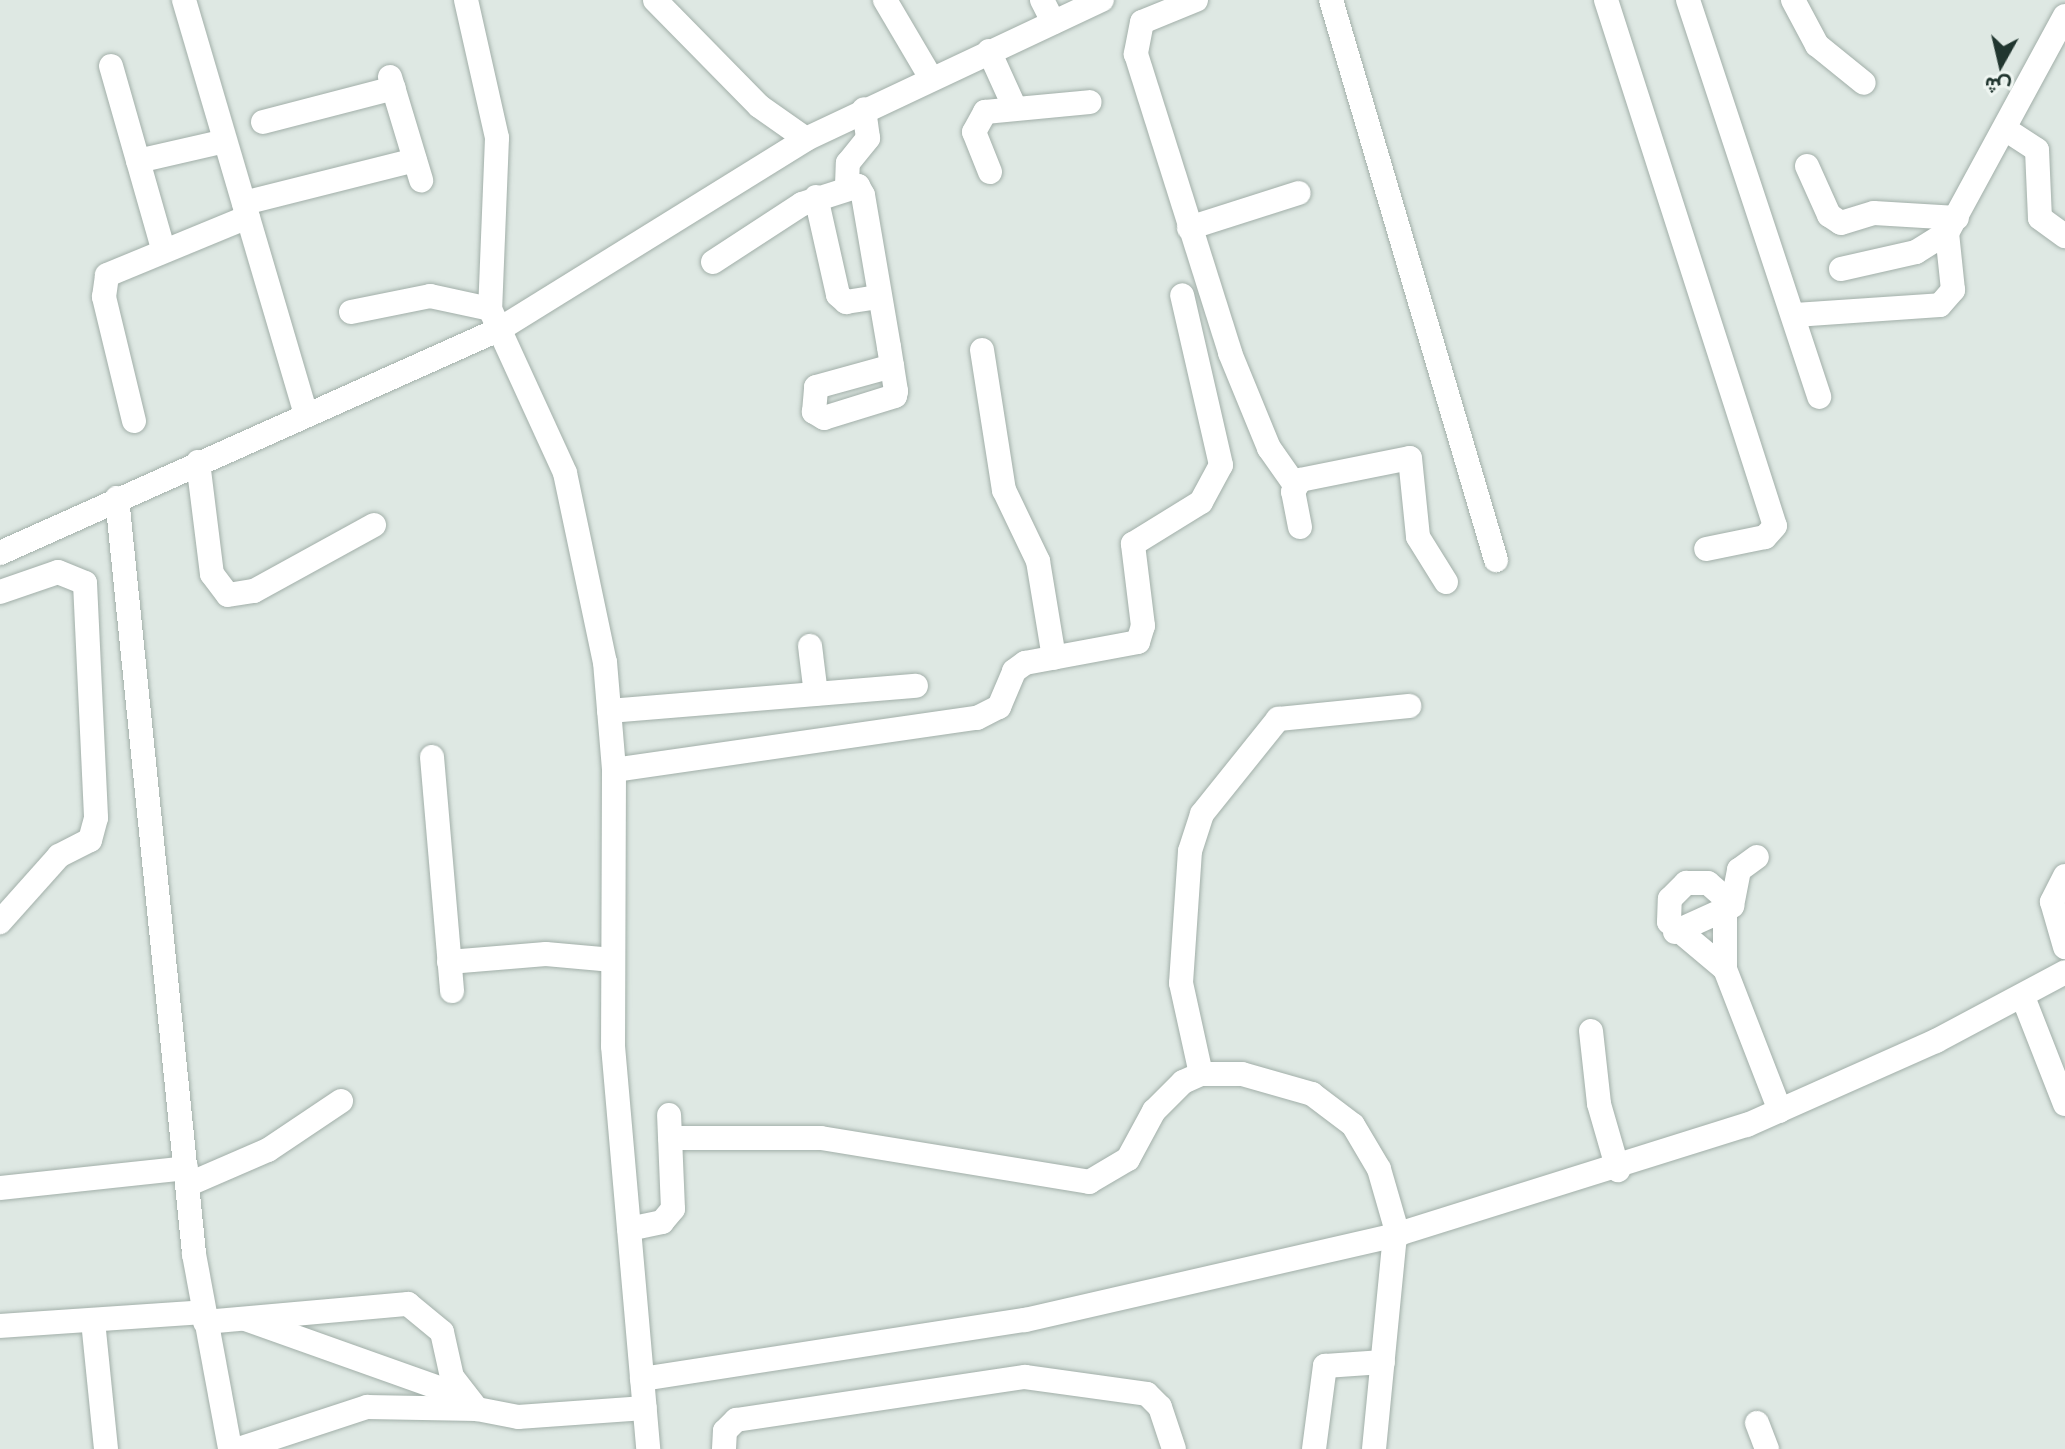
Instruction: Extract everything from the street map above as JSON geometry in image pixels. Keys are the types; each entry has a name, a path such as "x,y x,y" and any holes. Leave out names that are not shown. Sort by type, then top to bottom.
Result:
{"street":[{"path":"184,0 306,415"},
{"path":"466,0 497,138 495,319 565,473 591,579 609,711 614,770 613,960 629,1229 648,1449"},
{"path":"655,0 759,106 806,139"},
{"path":"885,0 931,78"},
{"path":"1042,0 1053,22"},
{"path":"0,553 306,415 495,319 806,139 864,109 1102,0"},
{"path":"1196,0 1151,15 1134,43 1189,228 1259,428 1295,485 1300,527"},
{"path":"1331,0 1496,560"},
{"path":"1606,0 1775,526 1765,537 1706,549"},
{"path":"1688,0 1795,315 1819,397"},
{"path":"1793,0 1809,35 1864,83"},
{"path":"1841,269 1916,252 1952,225 2065,16"},
{"path":"989,51 1013,104"},
{"path":"111,66 163,248"},
{"path":"134,421 103,285 115,267 246,210 418,170 392,82 263,122"},
{"path":"990,172 977,143 978,121 994,107 1090,102"},
{"path":"847,186 848,163 868,138 864,109"},
{"path":"2005,129 2037,150 2040,218 2065,236"},
{"path":"138,161 225,141"},
{"path":"1807,166 1829,215 1841,223 1874,213 1952,225"},
{"path":"713,262 816,197 847,186 862,190 892,366"},
{"path":"1189,228 1299,193"},
{"path":"816,197 838,295 846,302 879,297"},
{"path":"1795,315 1940,305 1953,290 1952,225"},
{"path":"614,770 912,729 989,715 1014,671 1054,658 1138,642 1143,626 1133,544 1201,502 1219,480 1220,451 1182,295"},
{"path":"351,312 430,296 495,319"},
{"path":"982,350 1004,490 1038,561 1054,658"},
{"path":"1295,485 1410,458 1418,537 1446,582"},
{"path":"198,462 212,574 228,595 254,591 374,525"},
{"path":"117,498 187,1176 204,1317 230,1449"},
{"path":"0,592 58,572 85,583 96,818 90,840 59,856 0,922"},
{"path":"810,646 816,694"},
{"path":"609,711 916,686"},
{"path":"1201,1074 1181,983 1190,851 1212,796 1278,719 1409,706"},
{"path":"432,757 452,991"},
{"path":"1757,857 1739,870 1728,909 1725,969 1780,1111"},
{"path":"2065,876 2052,902 2065,947"},
{"path":"1725,969 1675,932 1670,899 1686,883 1708,883 1728,909"},
{"path":"1675,932 1728,909"},
{"path":"449,962 546,954 613,960"},
{"path":"642,1379 1025,1320 1396,1235 1618,1170 1780,1111 2023,997 2065,972"},
{"path":"2023,997 2065,1104"},
{"path":"1591,1031 1599,1104 1618,1170"},
{"path":"629,1229 662,1222 673,1209 669,1126 821,1138 1089,1182 1128,1159 1167,1094 1201,1074 1263,1077 1334,1108 1368,1146 1396,1235 1374,1449"},
{"path":"0,1188 187,1176 268,1150 341,1101"},
{"path":"0,1326 242,1317 408,1304 442,1332 469,1403"},
{"path":"242,1317 469,1403 518,1417 645,1408"},
{"path":"93,1321 106,1449"},
{"path":"1314,1449 1325,1366 1383,1362"},
{"path":"724,1449 725,1431 736,1420 1025,1377 1147,1394 1160,1407 1174,1449"},
{"path":"239,1449 367,1407 469,1403"},
{"path":"1757,1423 1767,1449"}]}
